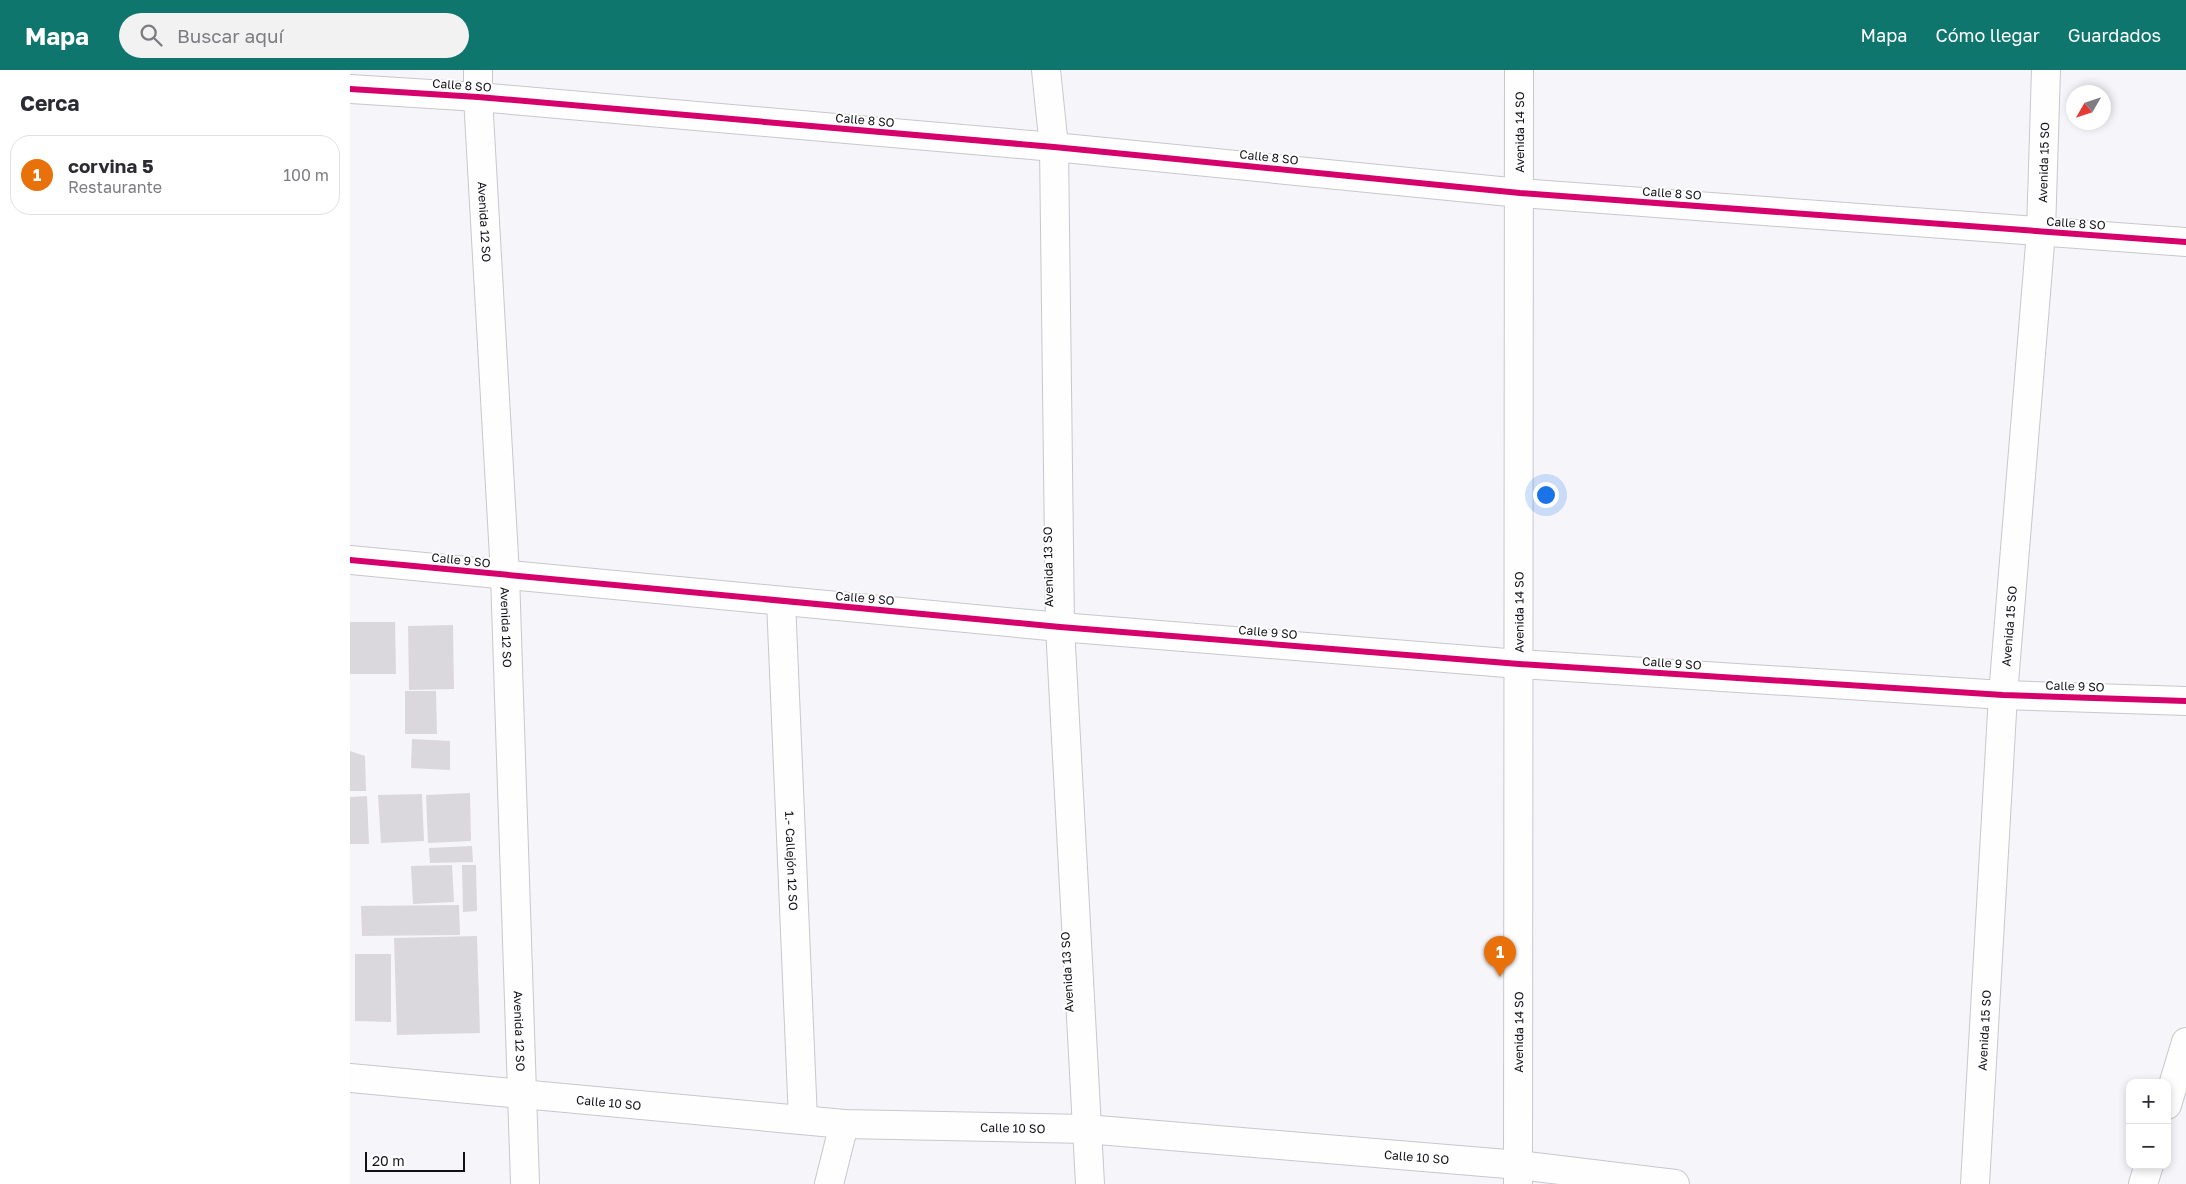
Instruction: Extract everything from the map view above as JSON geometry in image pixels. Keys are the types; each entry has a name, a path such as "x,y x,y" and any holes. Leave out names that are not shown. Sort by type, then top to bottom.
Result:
{"street":[{"name":"Avenida 12 SO","path":"478,70 505,575 525,1184"},
{"name":"Avenida 13 SO","path":"1046,70 1054,147 1060,627 1090,1184"},
{"name":"Avenida 14 SO","path":"1518,1174 1519,70"},
{"name":"Avenida 15 SO","path":"1975,1184 2003,695 2041,232 2046,70"},
{"name":"Calle 8 SO","path":"350,89 478,97 1054,147 1520,193 2186,242"},
{"name":"Calle 9 SO","path":"350,560 1060,627 1519,664 2003,695 2186,701"},
{"name":"1.- Callejón 12 SO","path":"780,601 803,1120"},
{"path":"2171,1092 2186,1042"},
{"name":"Calle 10 SO","path":"350,1078 844,1124 1086,1130 1518,1174 1675,1184"},
{"path":"830,1184 844,1124"},
{"path":"2143,1184 2148,1169"}],"building":[{"path":"350,622 395,622 396,674 350,674"},
{"path":"453,625 454,689 409,690 408,626"},
{"path":"405,691 436,691 437,734 405,734"},
{"path":"412,739 450,741 450,770 411,768"},
{"path":"350,751 365,756 366,791 350,791"},
{"path":"470,793 471,841 428,843 426,795"},
{"path":"422,794 424,841 381,843 378,795"},
{"path":"367,796 369,844 350,844 350,797"},
{"path":"472,846 473,862 430,863 429,848"},
{"path":"452,865 454,902 413,904 411,866"},
{"path":"462,865 476,865 477,911 463,912"},
{"path":"459,905 460,935 362,936 361,906"},
{"path":"477,936 480,1033 397,1035 394,938"},
{"path":"355,954 391,954 391,1022 355,1021"}],"cycle path":[{"path":"350,89 478,97 1054,147 1520,193 2186,242"},
{"path":"350,560 1060,627 1519,664 2003,695 2186,701"}],"place":[{"name":"corvina 5","path":"1500,977"}]}
